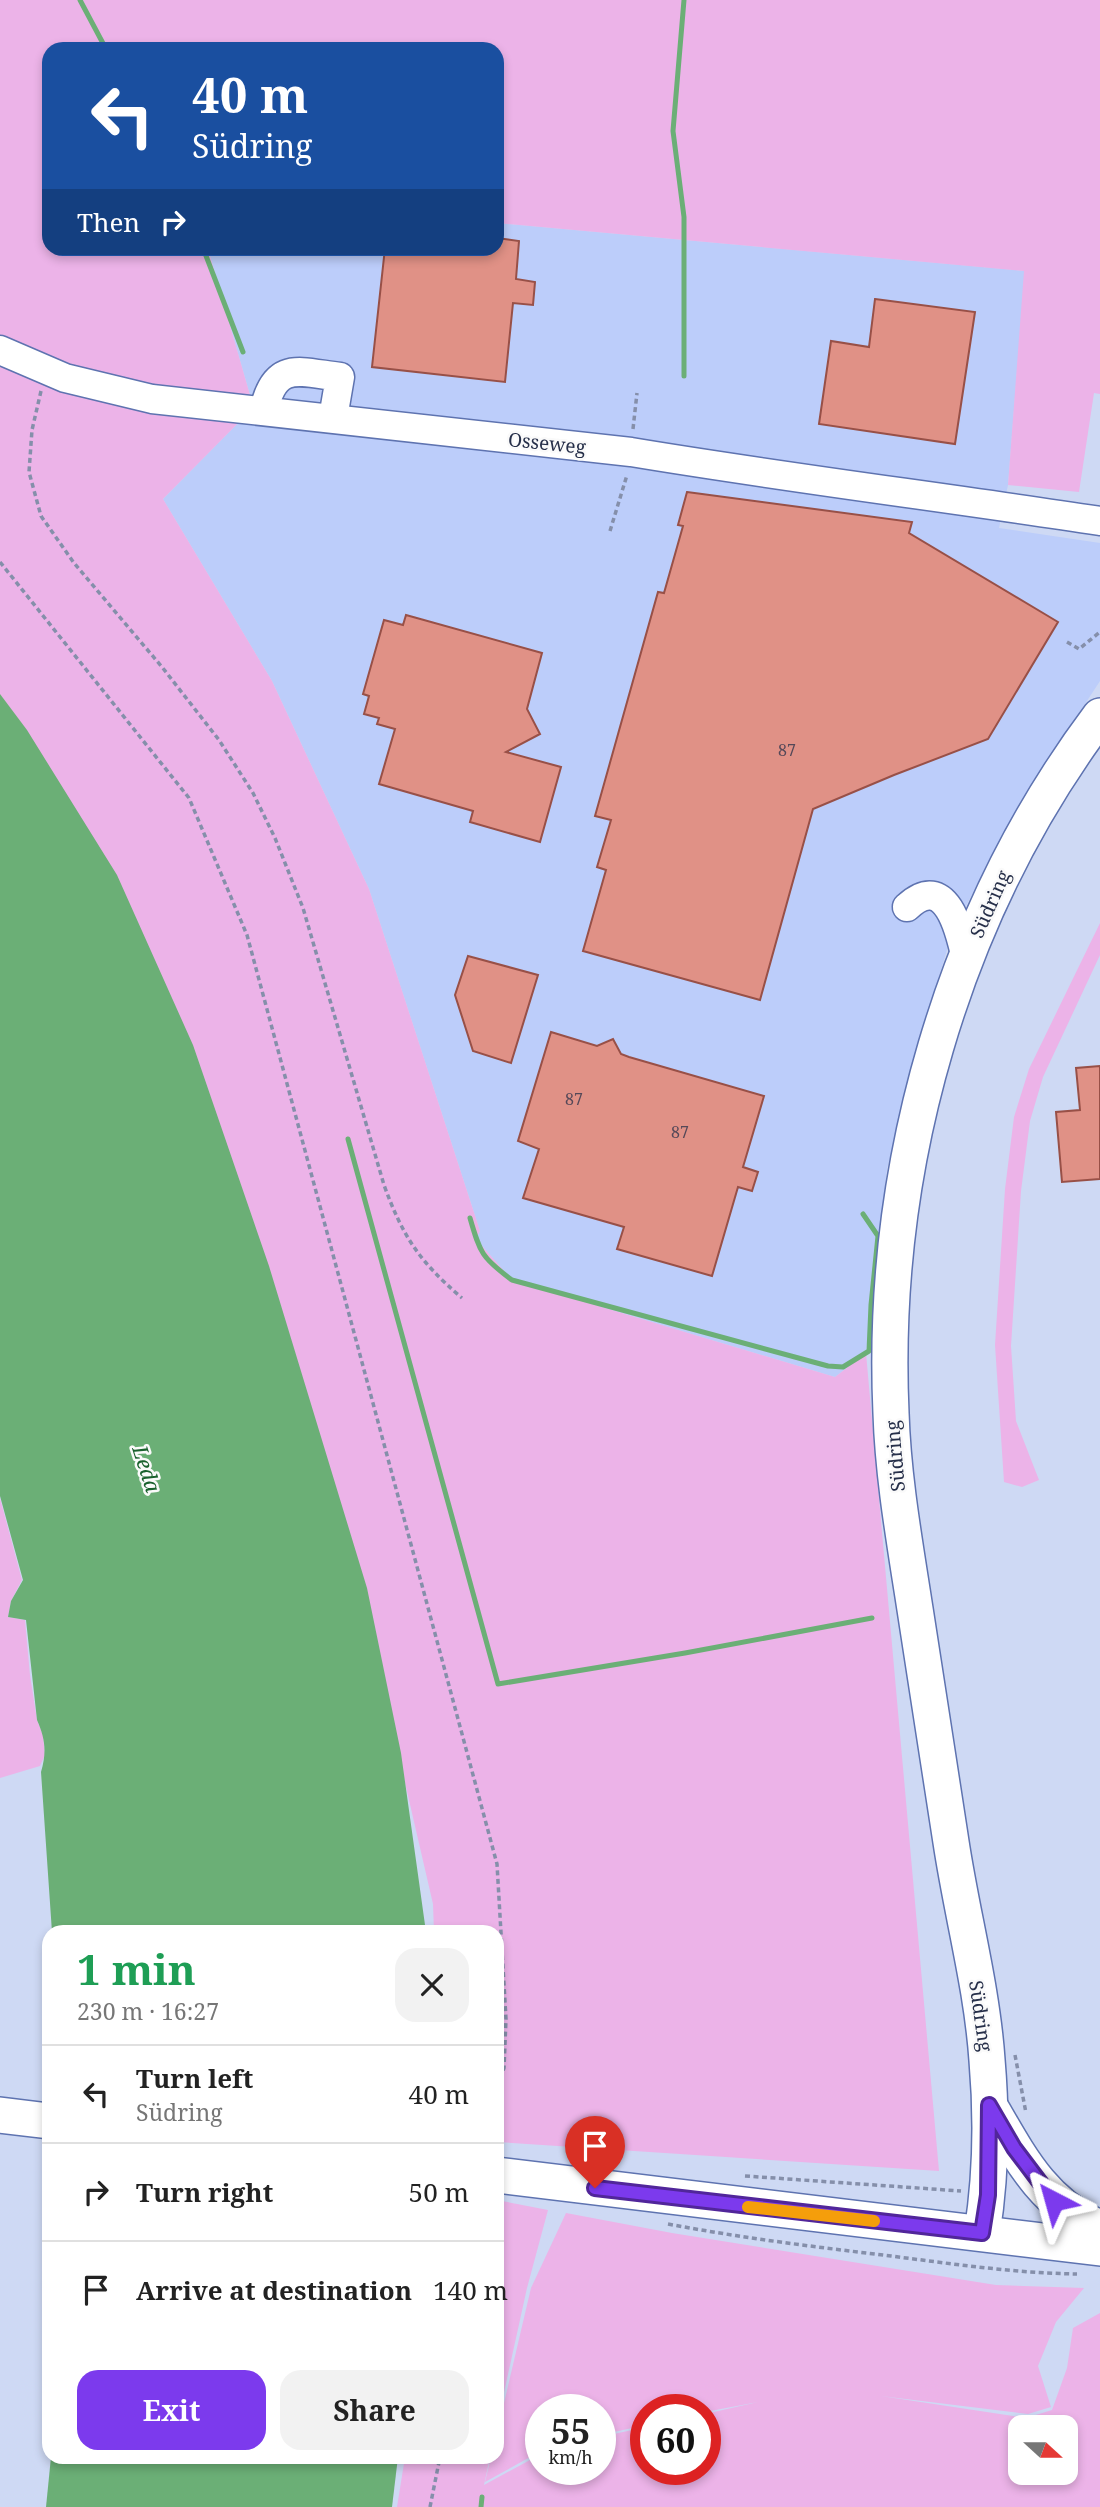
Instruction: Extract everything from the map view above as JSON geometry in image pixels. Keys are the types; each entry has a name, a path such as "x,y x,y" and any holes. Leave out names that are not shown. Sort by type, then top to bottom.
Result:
{"main road":[{"name":"Südring","path":"982,2233 988,2195 987,2059 979,1999 953,1858 897,1486 891,1413 890,1332 894,1266 906,1174 941,1031 966,959 998,883 1028,824 1068,760 1100,716"},
{"path":"989,2105 1014,2148 1054,2201 1076,2217 1100,2228"},
{"path":"0,2115 42,2120"},
{"path":"504,2176 982,2233 1094,2261"}],"street":[{"name":"Osseweg","path":"0,349 65,378 152,399 631,452 1100,522"},
{"path":"264,410 270,391 279,377 290,373 304,373 340,377 334,418"},
{"path":"907,907 922,896 939,898 953,915 966,959"}],"path":[{"path":"43,368 41,396 32,430 29,472 41,516 74,563 162,667 219,740 253,793 275,838 303,908 398,1223 419,1256 462,1298"},
{"path":"0,562 189,798 247,935 497,1864 501,1925"},
{"path":"1068,642 1079,649 1100,632"},
{"path":"504,1985 504,2068"},
{"path":"1014,2049 1027,2115"},
{"path":"666,2224 807,2247 1026,2273 1094,2261"},
{"path":"430,2507 439,2464"}],"shaded area":[{"path":"0,0 1100,0 1100,394 1094,393 1079,492 1008,485 1024,271 504,224 504,42 42,42 42,256 210,256 252,402 248,413 163,499 272,681 369,889 480,1231 476,1239 512,1280 835,1377 866,1353 939,2171 504,2142 504,1925 434,1925 433,1904 373,1644 0,717"},
{"path":"504,224 1025,271 1008,485 999,528 1100,543 1100,681 1018,806 952,933 921,1037 887,1169 866,1353 835,1377 512,1280 476,1239 480,1231 369,889 272,681 163,499 248,413 252,402 210,256 504,256"},
{"path":"1100,923 1100,955 1043,1077 1030,1121 1021,1191 1011,1346 1016,1421 1039,1480 1022,1487 1004,1482 995,1345 1005,1189 1014,1117 1029,1069"},
{"path":"0,1498 22,1580 11,1601 8,1617 25,1620 30,1675 45,1755 40,1766 0,1778"},
{"path":"504,2201 548,2210 527,2288 504,2392"},
{"path":"566,2213 672,2233 996,2285 1084,2288 1056,2322 1038,2366 1051,2407 1028,2414 881,2396 1008,2415 1008,2485 1078,2485 1078,2415 1036,2415 1052,2410 1067,2368 1073,2328 1100,2313 1100,2507 397,2507 404,2464 488,2464 484,2485 525,2463 525,2485 616,2485 616,2434 630,2430 630,2485 721,2485 721,2410 758,2402 721,2409 721,2394 630,2394 630,2428 616,2432 616,2394 525,2394 525,2460 485,2482 489,2464 504,2464 504,2403 531,2288"}],"water":[{"name":"Leda","path":"0,694 27,730 117,875 193,1045 269,1266 367,1588 401,1753 425,1925 52,1925 41,1772 44,1745 37,1720 26,1620 8,1617 11,1601 23,1580 0,1496"},
{"path":"50,2464 397,2464 392,2507 46,2507"}],"building":[{"path":"504,239 519,241 516,279 535,282 533,305 513,303 505,382 372,367 384,256 504,256"},
{"path":"875,299 975,312 955,444 819,424 831,341 869,347"},
{"path":"687,492 912,522 909,533 1058,622 988,739 813,809 760,1000 583,951 606,870 597,867 611,820 595,816 658,592 664,593 683,526 678,525"},
{"path":"406,615 542,653 527,709 540,734 506,752 561,767 540,842 470,822 473,811 379,784 395,729 377,724 379,718 364,714 369,696 363,694 384,620 403,625"},
{"path":"468,956 538,975 511,1063 473,1051 455,995"},
{"path":"551,1032 597,1046 613,1039 621,1054 764,1096 743,1167 758,1172 752,1191 738,1187 712,1276 617,1249 624,1227 523,1198 539,1149 518,1141"},
{"path":"1100,1066 1100,1179 1062,1182 1056,1112 1080,1110 1076,1068"}],"waterway":[{"path":"80,0 102,42"},
{"path":"684,0 673,131 684,217 684,376"},
{"path":"206,256 243,352"},
{"path":"348,1139 498,1684 872,1618"},
{"path":"470,1218 488,1260 512,1280 828,1366 843,1367 869,1351 878,1236 863,1214"},
{"path":"481,2507 482,2497"}],"slow traffic":[{"path":"748,2207 874,2221"}],"route":[{"path":"595,2188 982,2233 988,2195 989,2105 1037,2182 1054,2201"}]}
